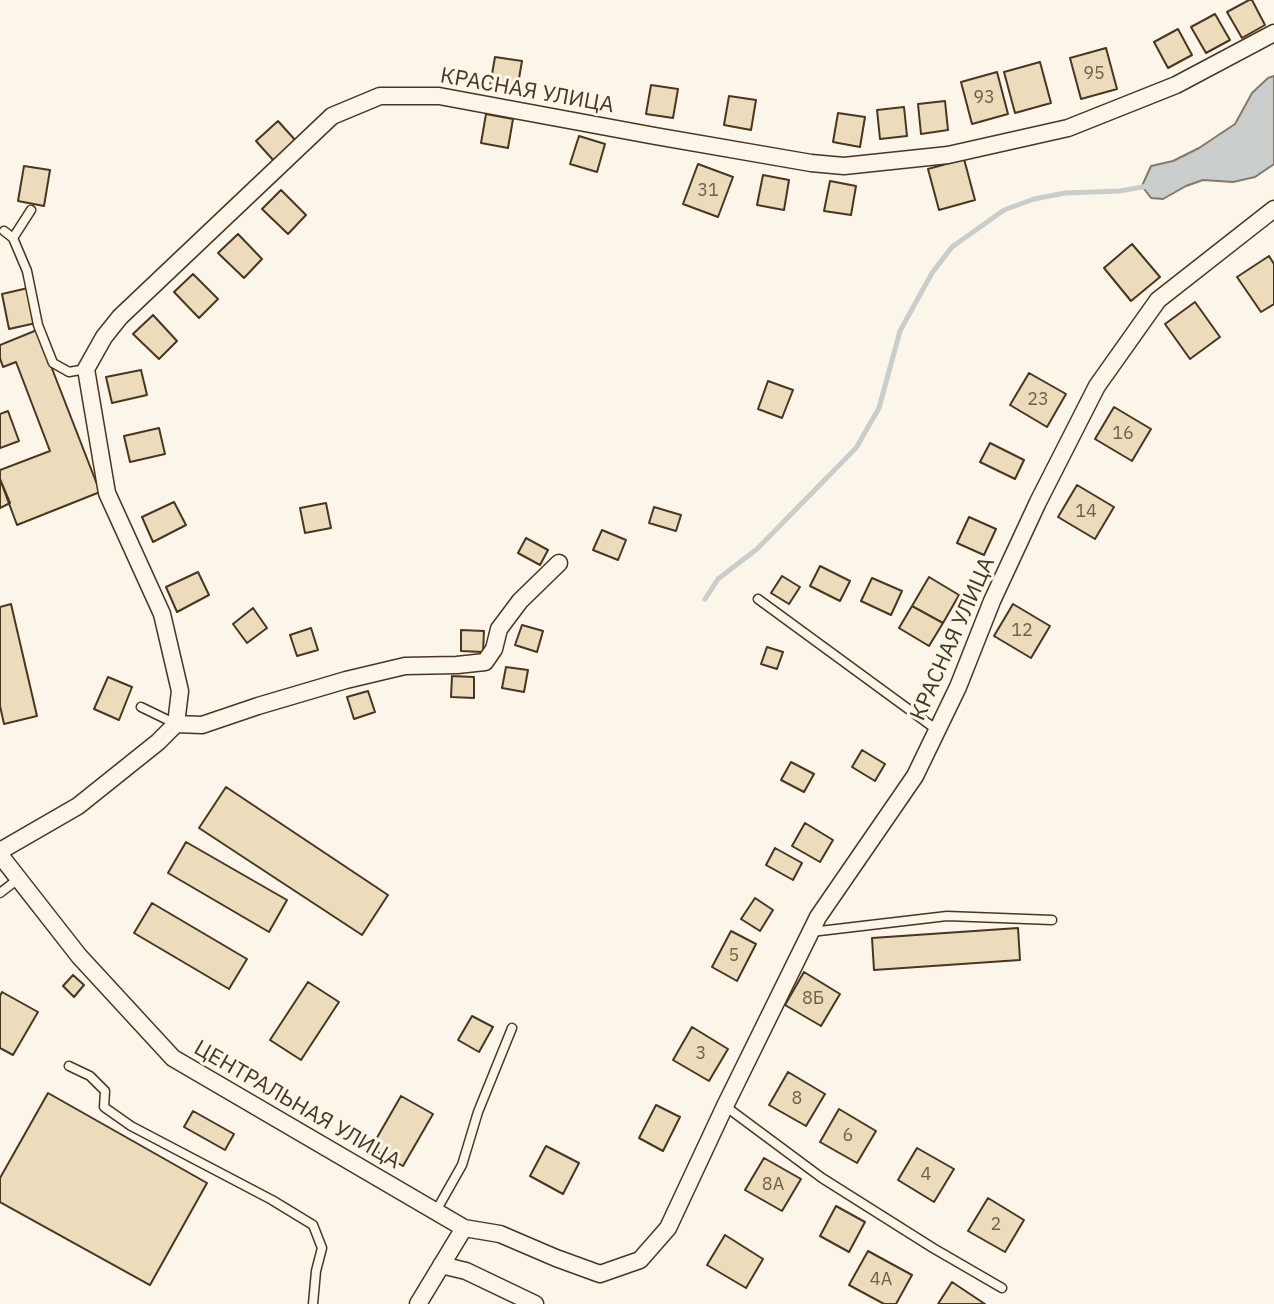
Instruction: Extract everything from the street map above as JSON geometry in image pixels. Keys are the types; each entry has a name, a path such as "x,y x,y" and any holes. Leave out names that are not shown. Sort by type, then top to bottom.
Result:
{"street":[{"name":"КРАСНАЯ УЛИЦА","path":"86,369 104,337 120,317 332,116 380,96 439,96 811,163 844,166 948,155 1068,128 1176,85 1274,33"},
{"name":"КРАСНАЯ УЛИЦА","path":"716,1124 827,904 915,776 958,687 1038,502 1097,386 1158,300 1274,209"},
{"path":"86,369 107,493 162,614 180,691 176,724 202,725 346,680 405,666 485,662 494,649 499,629 520,601 559,563"},
{"name":"ЦЕНТРАЛЬНАЯ УЛИЦА","path":"176,724 78,806 0,853 79,956 173,1058 464,1228 500,1234 600,1274 640,1260 668,1228 716,1124"},
{"path":"418,1304 464,1228"},
{"path":"441,1265 466,1271 535,1304"}],"lane":[{"path":"13,238 31,210"},
{"path":"4,231 13,238 27,271 38,325 53,363 69,372 86,369"},
{"path":"758,599 937,730"},
{"path":"141,707 176,724"},
{"path":"0,893 18,878"},
{"path":"811,932 947,916 1052,920"},
{"path":"436,1212 462,1165 478,1112 512,1028"},
{"path":"69,1066 90,1076 105,1091 104,1107 131,1126 313,1225 322,1248 313,1304"},
{"path":"725,1106 822,1178 1002,1288"}],"shaded area":[{"path":"1274,76 1274,164 1255,177 1233,182 1203,180 1163,199 1151,198 1142,186 1151,166 1173,161 1199,148 1235,124 1252,93"}],"building":[{"path":"1252,0 1265,25 1242,38 1227,12"},
{"path":"1215,14 1230,40 1206,53 1191,27"},
{"path":"1178,29 1192,55 1168,68 1154,42"},
{"path":"1106,48 1117,89 1081,99 1070,58"},
{"path":"495,57 522,61 517,90 490,86"},
{"path":"1040,62 1051,103 1015,113 1004,72"},
{"path":"997,72 1008,114 972,124 961,82"},
{"path":"651,85 678,89 673,118 646,114"},
{"path":"729,96 756,100 751,130 724,125"},
{"path":"945,101 948,130 921,134 918,104"},
{"path":"904,107 907,136 880,139 877,110"},
{"path":"838,113 865,117 860,147 833,142"},
{"path":"486,114 513,119 508,148 481,143"},
{"path":"278,121 296,141 274,161 256,141"},
{"path":"579,136 605,144 597,172 570,164"},
{"path":"964,159 975,200 939,210 928,169"},
{"path":"698,164 733,177 718,217 683,204"},
{"path":"24,166 50,170 44,206 18,201"},
{"path":"763,175 789,180 784,210 757,205"},
{"path":"830,181 856,186 851,215 824,211"},
{"path":"281,190 306,215 288,234 262,209"},
{"path":"238,234 262,259 244,278 218,253"},
{"path":"1132,244 1160,277 1131,301 1104,268"},
{"path":"1269,256 1274,264 1274,304 1261,312 1237,277"},
{"path":"193,274 218,299 199,318 174,292"},
{"path":"28,288 36,323 9,329 2,294"},
{"path":"1195,302 1220,337 1190,359 1165,324"},
{"path":"153,315 177,341 159,359 133,334"},
{"path":"37,330 100,492 17,525 0,479 0,470 50,451 16,362 3,367 0,345"},
{"path":"141,370 147,395 112,403 106,377"},
{"path":"1029,373 1066,394 1047,427 1010,405"},
{"path":"768,381 793,390 782,418 758,409"},
{"path":"1114,407 1151,429 1132,461 1095,439"},
{"path":"8,411 19,441 0,448 0,414"},
{"path":"159,428 165,454 130,462 124,436"},
{"path":"990,443 1024,460 1015,479 980,462"},
{"path":"0,479 10,503 0,508"},
{"path":"1077,485 1114,507 1095,539 1058,517"},
{"path":"174,502 186,525 153,542 142,517"},
{"path":"326,503 331,528 305,533 300,508"},
{"path":"654,507 681,515 676,531 649,523"},
{"path":"969,517 996,529 984,555 957,543"},
{"path":"602,530 626,540 618,560 593,550"},
{"path":"526,538 548,550 540,565 518,553"},
{"path":"820,566 850,581 840,601 810,586"},
{"path":"198,572 209,595 177,612 166,587"},
{"path":"782,576 800,587 789,604 771,593"},
{"path":"929,577 959,595 943,623 912,606"},
{"path":"872,578 902,591 891,615 861,601"},
{"path":"11,604 37,716 4,724 0,706 0,607"},
{"path":"1013,604 1050,626 1031,658 994,636"},
{"path":"912,606 943,623 929,646 899,628"},
{"path":"253,608 267,628 247,643 233,624"},
{"path":"522,625 543,631 537,652 515,645"},
{"path":"311,628 318,650 297,656 290,635"},
{"path":"461,630 484,631 483,652 461,651"},
{"path":"767,647 783,652 777,669 761,664"},
{"path":"506,667 528,670 524,692 502,688"},
{"path":"452,676 474,677 474,698 451,697"},
{"path":"108,677 132,687 119,720 94,709"},
{"path":"368,691 375,712 354,719 347,697"},
{"path":"862,750 885,764 875,781 852,767"},
{"path":"791,762 814,774 804,792 781,780"},
{"path":"226,787 388,895 362,935 199,828"},
{"path":"805,823 833,840 820,862 792,846"},
{"path":"186,842 287,900 269,932 168,873"},
{"path":"775,848 802,863 793,880 766,865"},
{"path":"755,898 773,910 760,931 741,919"},
{"path":"152,903 247,959 229,989 134,933"},
{"path":"1018,928 1020,960 874,970 872,938"},
{"path":"731,931 756,944 737,981 712,967"},
{"path":"804,972 840,994 821,1026 785,1005"},
{"path":"73,975 84,985 74,997 63,986"},
{"path":"308,982 339,1002 301,1060 270,1040"},
{"path":"2,992 38,1012 13,1055 0,1048"},
{"path":"472,1016 493,1027 479,1052 458,1040"},
{"path":"692,1027 728,1049 709,1081 673,1060"},
{"path":"788,1072 825,1094 806,1126 769,1105"},
{"path":"48,1093 207,1183 150,1285 0,1202 0,1178"},
{"path":"401,1096 433,1114 403,1166 371,1148"},
{"path":"656,1105 680,1117 663,1151 639,1138"},
{"path":"839,1109 876,1131 857,1163 820,1142"},
{"path":"193,1111 234,1134 225,1150 184,1127"},
{"path":"546,1146 579,1163 563,1194 530,1176"},
{"path":"917,1148 954,1169 934,1202 898,1180"},
{"path":"764,1158 801,1179 782,1211 745,1190"},
{"path":"988,1198 1024,1220 1005,1252 968,1231"},
{"path":"836,1206 865,1222 849,1252 820,1236"},
{"path":"725,1235 763,1259 746,1288 707,1265"},
{"path":"868,1251 912,1275 896,1304 884,1304 849,1285"},
{"path":"952,1282 985,1304 938,1304"}],"waterway":[{"path":"705,599 718,579 757,549 856,448 879,408 900,331 932,273 952,247 1004,210 1034,199 1065,193 1120,191 1148,186"}]}
